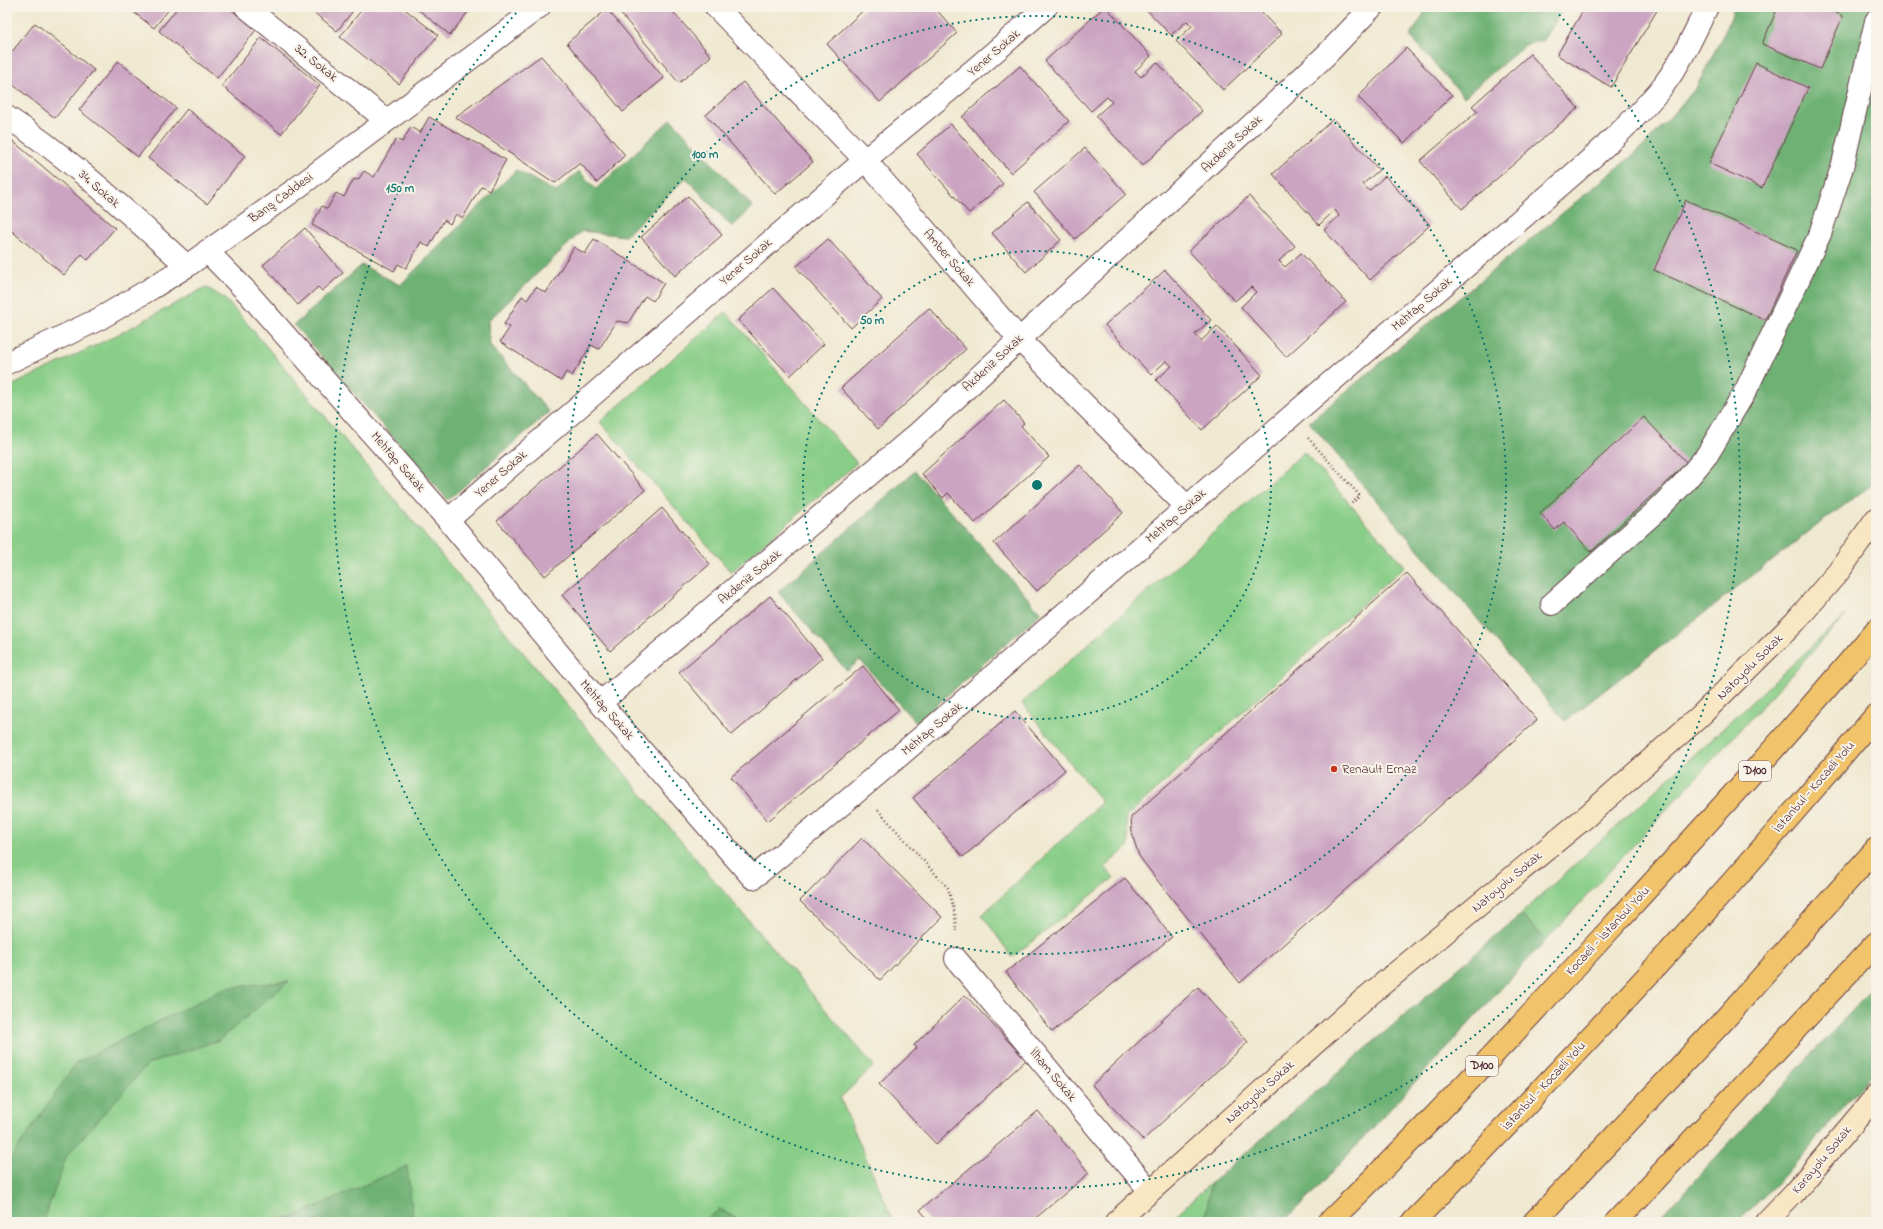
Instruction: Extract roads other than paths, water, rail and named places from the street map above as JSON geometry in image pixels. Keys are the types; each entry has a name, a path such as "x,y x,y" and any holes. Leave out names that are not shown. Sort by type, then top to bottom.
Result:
{"highway":[{"name":"Kocaeli - İstanbul Yolu","path":"1329,1222 1464,1085 1664,872 1772,752 1876,630"},
{"name":"İstanbul - Kocaeli Yolu","path":"1413,1222 1502,1131 1672,947 1768,841 1876,715"},
{"path":"1534,1222 1724,1021 1876,849"},
{"path":"1616,1222 1876,943"}],"main road":[{"name":"Natoyolu Sokak","path":"1116,1222 1364,1000 1587,816 1699,717 1795,622 1839,571 1876,519"},
{"name":"Karayolu Sokak","path":"1766,1222 1793,1194 1876,1096"}],"street":[{"name":"32. Sokak","path":"246,7 386,120"},
{"name":"Barış Caddesi","path":"7,363 99,319 187,266 290,193 539,7"},
{"name":"Amber Sokak","path":"716,7 865,160 1019,339 1186,506"},
{"name":"Akdeniz Sokak","path":"600,703 916,435 1274,105 1326,55 1372,7"},
{"name":"Mehtap Sokak","path":"208,251 248,293 448,520 600,703 753,878 860,791 987,682 1186,506 1555,190 1630,122 1661,89 1687,48 1707,7"},
{"path":"1552,604 1654,513 1682,485 1707,455 1746,390 1820,234 1843,164 1876,20 1873,7"},
{"name":"Yener Sokak","path":"448,520 865,160 1044,8"},
{"name":"34. Sokak","path":"7,117 69,162 187,266"},
{"name":"İlham Sokak","path":"956,959 1150,1190"}],"place":[{"name":"Renault Ernaz","path":"1334,769"}]}
